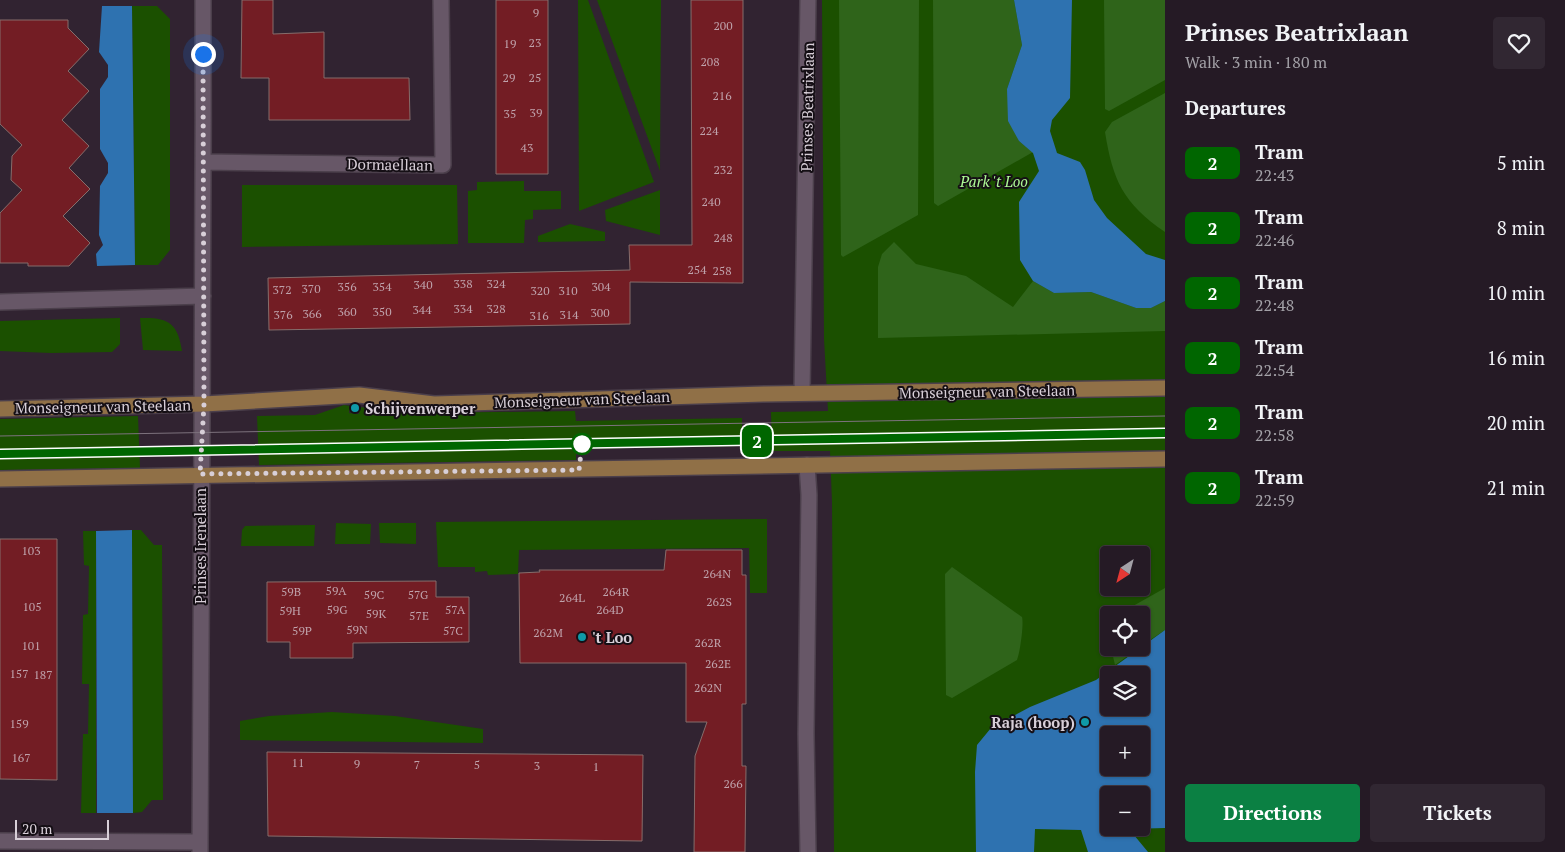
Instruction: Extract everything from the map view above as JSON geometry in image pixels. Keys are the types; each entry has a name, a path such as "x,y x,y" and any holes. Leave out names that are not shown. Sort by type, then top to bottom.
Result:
{"main road":[{"name":"Monseigneur van Steelaan","path":"0,409 204,404 359,395 434,404 802,393 1165,388"},
{"path":"0,479 200,474 1165,459"}],"street":[{"name":"Prinses Irenelaan","path":"200,847 200,474 204,404 203,0"},
{"name":"Dormaellaan","path":"204,162 442,164 441,0"},
{"name":"Prinses Beatrixlaan","path":"802,393 808,0"},
{"path":"0,302 204,296"},
{"path":"808,465 806,734 808,852"},
{"path":"0,841 200,847"}],"green space":[{"path":"578,0 588,0 654,182 579,211"},
{"path":"597,0 661,0 660,171"},
{"name":"Park 't Loo","path":"822,0 1165,0 1165,852 834,852 830,451 772,451 771,412 828,411 824,339"},
{"path":"839,0 919,0 918,215 843,257 841,255"},
{"path":"933,0 1014,0 1022,45 1007,89 1019,141 1033,152 938,206 934,203"},
{"path":"1104,0 1165,0 1165,80 1109,111 1105,109"},
{"path":"132,6 157,6 170,19 170,250 158,265 135,265"},
{"path":"1165,93 1165,232 1139,211 1122,190 1116,178 1105,132 1112,122"},
{"path":"524,181 524,191 561,191 561,209 533,210 533,219 525,220 524,243 468,243 468,191 477,190 477,182"},
{"path":"242,185 457,185 458,244 242,247"},
{"path":"660,190 660,235 606,221 605,210"},
{"path":"570,224 605,232 605,241 538,242 538,236"},
{"path":"894,242 916,264 966,276 1013,307 1033,281 1054,293 1091,292 1136,308 1151,308 1165,301 1165,331 878,338 878,267 882,254"},
{"path":"120,318 120,344 112,352 51,353 0,351 0,321"},
{"path":"140,318 164,320 170,323 178,333 182,351 143,350"},
{"path":"344,405 350,406 349,413 359,414 359,407 426,413 575,411 576,421 742,418 742,446 576,449 576,460 259,465 257,416 315,415"},
{"path":"138,416 140,468 0,470 0,419"},
{"path":"767,519 767,593 750,593 749,548 519,550 518,574 488,575 487,571 475,572 475,567 438,567 436,522"},
{"path":"336,523 371,524 370,544 335,544"},
{"path":"379,523 416,523 416,544 380,543"},
{"path":"315,525 314,546 241,546 242,530 245,526"},
{"path":"132,530 141,530 154,545 162,545 163,800 152,800 142,812 133,813"},
{"path":"83,531 96,531 96,813 81,813 83,734 88,734 89,684 82,684 83,615 88,614 89,566 84,565"},
{"path":"952,567 1022,617 1022,626 1017,660 952,698 946,695 945,574"},
{"path":"1165,588 1165,630 1150,640 1150,606 1133,606"},
{"path":"1113,656 1128,656 1115,665"},
{"path":"332,712 395,716 483,729 483,743 240,740 240,721 269,716"}],"water":[{"path":"1014,0 1072,0 1070,98 1052,120 1050,131 1057,153 1080,162 1085,170 1094,200 1107,218 1146,254 1165,260 1165,301 1151,308 1136,308 1091,292 1054,293 1033,281 1020,260 1019,202 1039,171 1033,153 1019,141 1008,121 1007,89 1022,45"},
{"path":"102,6 132,6 135,265 97,266 96,254 103,245 99,235 100,186 108,173 108,163 100,149 100,89 108,77 108,65 99,52"},
{"path":"132,530 133,813 97,813 96,531"},
{"path":"1165,630 1165,828 1150,828 1150,786 1100,786 1100,836 1135,836 1148,852 1088,852 1081,830 1035,829 1034,852 976,852 975,772 977,745 991,728 1030,707 1100,677 1100,716 1150,716 1150,666 1115,666 1129,656 1150,656 1150,641"}],"building":[{"path":"242,0 273,0 273,34 324,32 324,78 409,78 410,120 269,120 269,78 241,78"},
{"path":"496,0 548,0 548,174 496,174"},
{"path":"691,0 743,0 743,283 630,282 630,324 269,330 268,278 630,270 629,245 692,245"},
{"path":"0,20 68,20 68,28 89,49 68,71 89,91 62,120 89,146 69,168 90,189 63,216 90,243 69,266 28,266 28,263 0,263 0,213 22,190 11,180 12,156 22,145 0,124"},
{"path":"0,539 57,539 57,780 0,779"},
{"name":"'t Loo","path":"666,550 742,550 742,575 746,575 746,704 742,704 742,766 746,766 745,852 694,852 695,756 707,722 686,722 686,663 520,663 519,573 540,572 539,570 664,570"},
{"path":"436,581 436,597 469,597 469,642 353,643 353,658 290,658 290,642 267,642 267,582"},
{"path":"267,752 643,755 642,841 268,836"}],"tram line":[{"path":"0,436 1165,416"},
{"path":"0,454 1165,433"},
{"name":"2","path":"0,454 1165,433"}],"place":[{"name":"Schijvenwerper","path":"355,408"},
{"name":"'t Loo","path":"582,637"},
{"name":"Raja (hoop)","path":"1085,722"}],"route":[{"path":"203,54 204,404 200,474 579,470 582,444"}]}
